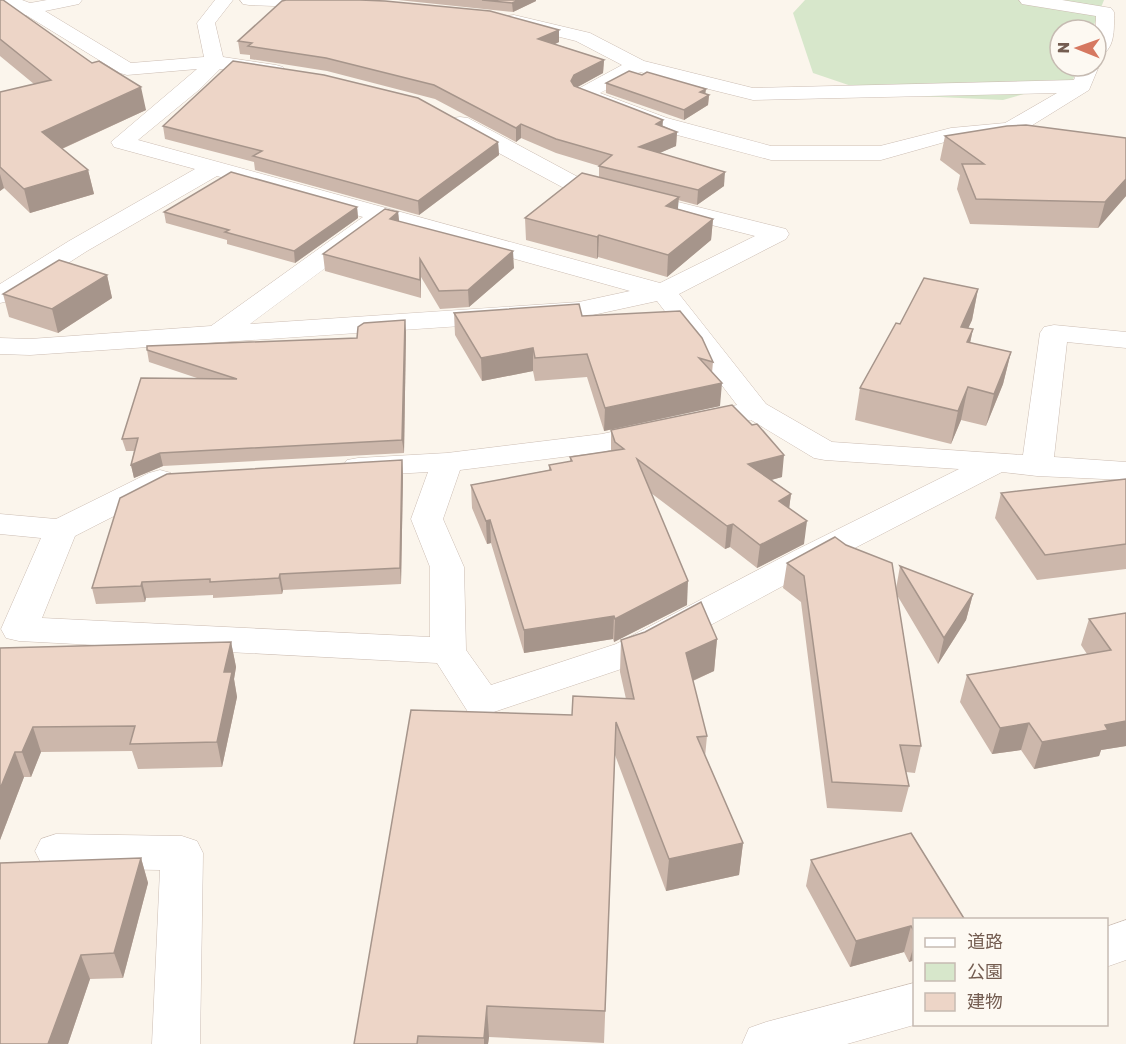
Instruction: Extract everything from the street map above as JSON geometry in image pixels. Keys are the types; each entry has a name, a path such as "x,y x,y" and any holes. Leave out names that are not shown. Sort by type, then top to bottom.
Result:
{"street":[{"path":"6,0 29,9 127,69 215,62 293,74"},
{"path":"0,15 73,0"},
{"path":"215,62 208,40 206,23 224,0"},
{"path":"249,0 341,4"},
{"path":"1028,0 1105,12 1105,18"},
{"path":"501,16 584,37 637,65 753,94 1049,78"},
{"path":"215,62 193,85 122,142 663,292 756,410 825,452 1126,471"},
{"path":"637,65 584,94 659,123 771,153 881,153 951,134 1010,129 1083,78"},
{"path":"0,346 30,347 579,310 663,292 777,234 570,182 437,110"},
{"path":"0,295 78,246 214,168"},
{"path":"218,334 382,215"},
{"path":"1037,467 1054,333 1126,340"},
{"path":"329,468 447,462 602,443 756,410"},
{"path":"447,462 427,519 447,567 448,651 482,702 629,653 806,559 994,464"},
{"path":"0,524 61,530 163,478 187,477"},
{"path":"61,530 20,629 448,651"},
{"path":"56,851 182,853 176,1044"},
{"path":"1108,947 1126,939"},
{"path":"766,1044 913,1005"}],"green space":[{"path":"805,0 1104,0 1097,18 1048,18 1048,78 1074,78 1073,80 1003,100 875,94 813,73 793,13"}],"building":[{"path":"0,0 92,63 99,61 141,87 42,132 88,170 24,189 0,167 0,92 51,80 0,39"},
{"path":"482,0 519,0 512,3"},
{"path":"282,1 385,1 490,11 559,30 538,39 604,60 574,75 571,81 574,86 663,120 656,124 677,132 639,147 725,172 698,190 599,166 612,155 556,139 521,124 516,128 434,85 326,58 248,46 252,43 238,41"},
{"path":"233,61 324,75 418,98 498,142 418,201 253,156 262,151 163,126"},
{"path":"629,71 642,75 647,72 706,89 700,92 709,95 684,110 606,83"},
{"path":"1026,125 1126,138 1126,179 1105,202 976,199 962,164 984,164 945,136"},
{"path":"231,172 357,207 294,251 164,212"},
{"path":"582,173 679,197 666,206 713,219 668,255 599,235 597,237 525,218"},
{"path":"385,209 398,212 390,219 513,251 468,290 439,291 420,259 420,280 323,254"},
{"path":"59,260 107,275 52,309 3,294"},
{"path":"924,278 978,289 961,327 973,329 967,342 1011,352 994,394 968,387 958,411 860,388 896,323 900,324"},
{"path":"579,304 582,316 680,311 702,338 713,362 699,358 722,383 605,408 587,354 535,358 533,348 481,358 454,313"},
{"path":"405,320 402,440 160,453 131,465 138,438 122,439 141,378 237,379 147,350 147,346 357,338 358,327 364,323"},
{"path":"732,405 752,425 757,424 784,455 748,464 791,494 779,501 807,521 760,545 733,524 727,526 637,459 688,581 615,619 614,616 524,630 490,520 486,521 471,485 551,470 549,465 572,461 570,457 624,449 615,442 611,430"},
{"path":"402,460 400,568 280,574 279,578 210,582 210,579 142,582 141,586 92,588 120,498 167,474"},
{"path":"1126,479 1126,544 1045,555 1001,493"},
{"path":"835,537 846,545 892,563 921,746 900,745 909,786 832,782 804,576 787,563"},
{"path":"900,566 973,594 944,638"},
{"path":"701,602 717,639 686,653 707,736 697,737 743,843 669,859 616,722 605,1011 487,1006 484,1038 418,1036 417,1044 354,1044 411,710 572,715 573,696 634,699 621,640 645,632"},
{"path":"1126,613 1126,721 1105,725 1108,730 1042,742 1029,723 1000,728 967,675 1111,650 1089,619"},
{"path":"231,642 224,672 232,672 217,742 130,744 135,726 33,727 22,752 15,752 0,789 0,648"},
{"path":"911,833 964,918 913,918 913,930 911,926 856,941 811,860"},
{"path":"141,858 114,953 81,955 48,1044 0,1044 0,863"}]}
